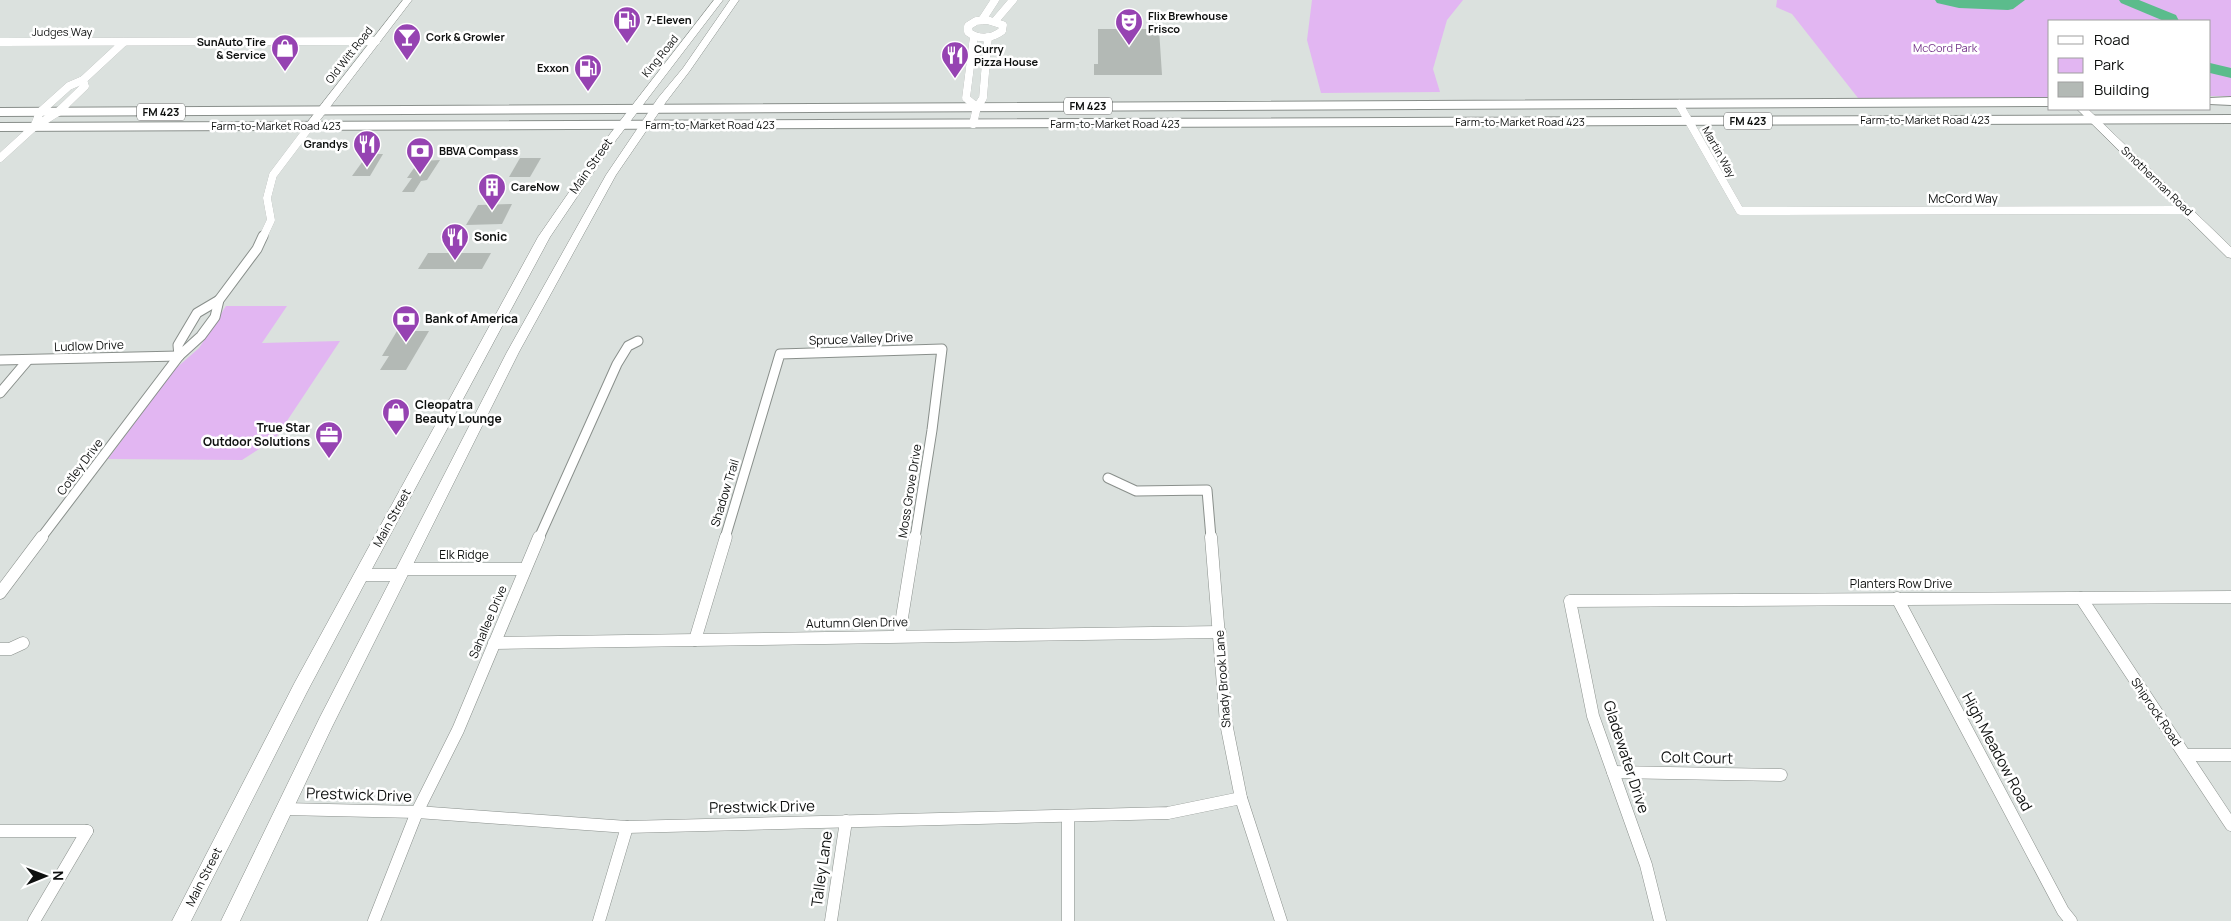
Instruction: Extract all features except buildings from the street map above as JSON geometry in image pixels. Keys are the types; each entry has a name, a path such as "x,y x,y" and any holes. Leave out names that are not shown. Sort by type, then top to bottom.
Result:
{"main road":[{"name":"Old Witt Road","path":"310,126 408,0"},
{"name":"King Road","path":"620,125 689,40 718,0"},
{"path":"644,126 735,0"},
{"path":"689,40 706,41"},
{"path":"2211,101 2230,101"},
{"name":"Farm-to-Market Road 423","path":"0,112 2048,102"},
{"name":"Farm-to-Market Road 423","path":"0,127 2231,119"},
{"name":"Main Street","path":"181,921 301,687 544,237 581,178 620,125"},
{"name":"Main Street","path":"230,921 284,809 513,352 611,175 644,126"},
{"name":"Smotherman Road","path":"2186,210 2231,254"},
{"path":"361,575 402,572"}],"street":[{"path":"982,20 996,0"},
{"path":"995,21 1013,0"},
{"path":"982,20 995,21 1002,25 1002,31 988,37 974,36 968,32 968,26 982,20"},
{"path":"974,36 966,98 977,106"},
{"path":"973,124 977,106 984,98 988,37"},
{"name":"Judges Way","path":"0,42 376,41"},
{"path":"34,127 40,112 69,86 83,80 124,42"},
{"path":"0,158 34,127 58,112 84,86 83,80"},
{"name":"Martin Way","path":"1679,104 1740,211"},
{"name":"Smotherman Road","path":"2083,110 2186,210"},
{"path":"220,300 257,249 271,220 267,198 273,175 310,126"},
{"name":"McCord Way","path":"1740,211 2186,210"},
{"name":"Cotley Drive","path":"179,356 178,345 197,313 220,300"},
{"name":"Cotley Drive","path":"0,594 179,356 201,336 215,318 220,300"},
{"name":"Sahallee Drive","path":"374,921 417,812 458,730 525,569 617,364 628,346 638,341"},
{"name":"Spruce Valley Drive","path":"780,354 942,348"},
{"name":"Moss Grove Drive","path":"899,636 932,430 942,348"},
{"name":"Shadow Trail","path":"695,640 780,354"},
{"name":"Ludlow Drive","path":"0,360 179,356"},
{"path":"0,393 28,360"},
{"name":"Shady Brook Lane","path":"1108,478 1136,491 1207,490 1226,723 1241,798 1281,921"},
{"name":"Elk Ridge","path":"402,572 525,569"},
{"name":"Planters Row Drive","path":"1570,601 2231,597"},
{"name":"High Meadow Road","path":"1897,598 2063,911 2071,921"},
{"name":"Shiprock Road","path":"2081,598 2231,825"},
{"name":"Gladewater Drive","path":"1570,601 1593,716 1646,865 1660,921"},
{"name":"Autumn Glen Drive","path":"494,643 1220,632"},
{"path":"0,649 10,649 22,643"},
{"path":"2185,754 2231,754"},
{"name":"Colt Court","path":"1613,772 1781,776"},
{"name":"Prestwick Drive","path":"284,809 417,812 627,826 1168,814 1241,798"},
{"path":"1068,816 1068,921"},
{"name":"Talley Lane","path":"831,921 846,821"},
{"path":"599,921 627,826"},
{"path":"0,831 87,831 34,921"}],"green space":[{"path":"1312,0 1463,0 1447,20 1433,69 1440,92 1321,93 1307,40"},
{"name":"McCord Park","path":"1777,0 2231,0 2231,96 2211,96 2211,20 2048,20 2048,97 1858,98 1792,14 1776,7"},
{"path":"226,306 287,306 262,343 340,341 275,439 242,460 108,459 174,370 199,348"}],"waterway":[{"path":"1942,0 1959,4 2008,6 2018,0"},
{"path":"2126,0 2171,18 2171,20"},
{"path":"2211,68 2231,73"}],"place":[{"name":"7-Eleven","path":"627,44"},
{"name":"Flix Brewhouse Frisco","path":"1129,46"},
{"name":"Cork & Growler","path":"407,61"},
{"name":"SunAuto Tire & Service","path":"285,72"},
{"name":"Curry Pizza House","path":"955,79"},
{"name":"Exxon","path":"588,92"},
{"name":"Grandys","path":"367,168"},
{"name":"BBVA Compass","path":"420,175"},
{"name":"CareNow","path":"492,211"},
{"name":"Sonic","path":"455,261"},
{"name":"Bank of America","path":"406,343"},
{"name":"Cleopatra Beauty Lounge","path":"396,436"},
{"name":"True Star Outdoor Solutions","path":"329,459"}]}
